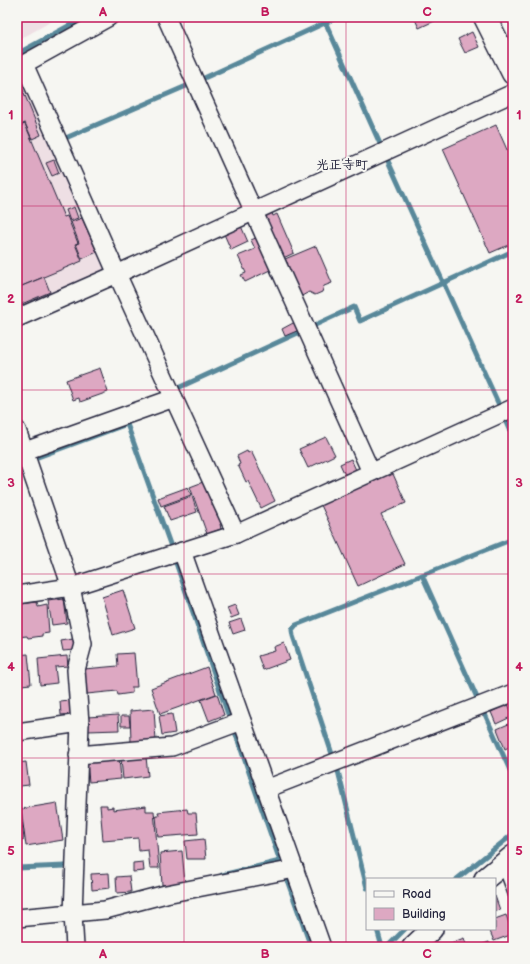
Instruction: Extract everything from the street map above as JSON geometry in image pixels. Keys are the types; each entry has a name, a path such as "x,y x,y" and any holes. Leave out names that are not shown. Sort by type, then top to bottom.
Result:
{"main road":[{"path":"485,17 513,72"}],"street":[{"path":"109,17 24,64 117,274 236,534"},
{"path":"166,17 372,472"},
{"path":"17,318 117,274 513,93"},
{"path":"25,451 174,398"},
{"path":"17,594 71,587 236,534 513,408"},
{"path":"17,430 71,587 83,644 76,670 80,723 73,914 75,947"},
{"path":"182,551 322,947"},
{"path":"266,789 513,693"},
{"path":"78,755 172,747 242,721"},
{"path":"17,732 80,723"},
{"path":"486,878 507,859"},
{"path":"17,918 105,910 166,894 295,869"},
{"path":"413,947 431,930"}],"lane":[{"path":"507,859 513,895"}],"shaded area":[{"path":"17,17 59,17 17,41"},
{"path":"17,78 23,80 108,265 104,271 17,310"}],"building":[{"path":"414,17 443,17 419,28"},
{"path":"472,32 479,47 465,53 458,39"},
{"path":"17,80 19,81 24,92 17,95"},
{"path":"24,93 41,135 32,139 25,123 17,127 17,95"},
{"path":"25,124 64,217 67,216 78,243 75,244 82,261 17,288 17,127"},
{"path":"496,125 513,163 513,243 490,253 443,149"},
{"path":"54,160 59,173 52,176 46,163"},
{"path":"74,207 78,218 70,221 66,210"},
{"path":"272,213 273,216 277,214 294,253 281,259 265,222 267,215"},
{"path":"82,218 97,252 82,259 76,244 79,243 71,222"},
{"path":"241,226 248,242 231,250 224,234"},
{"path":"258,237 272,269 245,282 241,275 246,273 238,256 255,249 251,240"},
{"path":"316,246 332,283 324,286 322,292 315,295 309,292 300,297 285,265 288,264 285,259"},
{"path":"44,277 50,292 17,306 17,288"},
{"path":"295,322 299,330 285,336 282,329"},
{"path":"100,368 108,392 80,402 79,398 73,400 66,380"},
{"path":"326,437 335,455 308,468 299,449"},
{"path":"247,451 248,453 251,451 275,501 261,508 248,481 246,482 238,465 240,464 237,456"},
{"path":"351,459 356,470 345,475 340,464"},
{"path":"388,474 389,476 393,474 406,503 381,514 405,564 358,586 321,505"},
{"path":"203,482 223,523 220,524 221,529 207,534 190,487"},
{"path":"188,487 191,495 161,506 158,498"},
{"path":"192,496 197,512 170,521 164,506"},
{"path":"123,590 135,628 113,635 102,597"},
{"path":"64,599 67,623 52,625 48,601"},
{"path":"37,602 38,607 47,605 49,633 42,634 42,636 28,638 27,636 17,637 17,609 22,609 21,604"},
{"path":"235,605 239,615 231,618 227,608"},
{"path":"241,619 245,630 233,634 229,623"},
{"path":"73,639 74,650 63,651 61,641"},
{"path":"284,643 290,660 263,670 258,656 275,651 274,647"},
{"path":"134,653 137,687 132,687 132,693 118,695 117,691 87,694 84,669 118,666 117,654"},
{"path":"28,654 31,684 21,685 20,680 17,680 17,655"},
{"path":"67,656 68,666 55,667 57,683 40,685 38,659"},
{"path":"207,667 216,694 160,714 151,688"},
{"path":"217,694 224,715 209,721 201,700"},
{"path":"70,700 71,714 61,715 60,701"},
{"path":"508,704 513,716 496,724 491,712"},
{"path":"154,709 156,741 131,742 130,711"},
{"path":"172,714 175,733 162,735 159,716"},
{"path":"118,715 119,730 88,731 87,717"},
{"path":"121,716 129,716 130,726 121,726"},
{"path":"513,722 513,745 505,749 497,729"},
{"path":"146,757 148,776 123,779 121,759"},
{"path":"119,758 121,779 89,782 87,761"},
{"path":"26,762 29,785 20,786 20,788 17,788 17,763"},
{"path":"57,803 63,840 26,846 21,809"},
{"path":"100,805 107,805 107,808 113,807 113,810 146,806 146,811 154,811 159,868 150,868 148,850 139,851 138,838 103,841"},
{"path":"187,809 188,813 196,813 198,834 158,837 156,816 159,816 158,812"},
{"path":"22,823 24,839 17,841 17,824"},
{"path":"204,839 206,859 187,859 185,841"},
{"path":"182,851 185,883 162,885 160,853"},
{"path":"143,862 144,871 133,872 133,863"},
{"path":"109,873 110,888 92,890 91,874"},
{"path":"129,876 131,892 117,893 116,877"},
{"path":"496,899 500,910 496,911"},
{"path":"506,915 513,934 494,941 489,930 496,930 496,919"},
{"path":"464,938 467,947 449,947 448,944"},
{"path":"489,942 490,947 476,947"}],"waterway":[{"path":"17,54 85,17"},
{"path":"323,17 381,146"},
{"path":"202,79 338,17"},
{"path":"68,137 191,84"},
{"path":"388,161 499,405"},
{"path":"313,326 354,307 360,321 513,251"},
{"path":"178,388 300,332"},
{"path":"506,420 513,436"},
{"path":"38,457 127,424 170,544"},
{"path":"332,754 293,636 292,630 296,625 513,539"},
{"path":"176,563 228,714"},
{"path":"422,575 478,700"},
{"path":"484,712 513,777"},
{"path":"222,875 280,861 236,735"},
{"path":"338,771 366,884"},
{"path":"458,878 513,834"},
{"path":"17,868 65,866"},
{"path":"287,880 311,947"},
{"path":"377,930 382,947"},
{"path":"387,947 404,930"}],"district":[{"name":"光正寺町","path":"342,165"}]}
